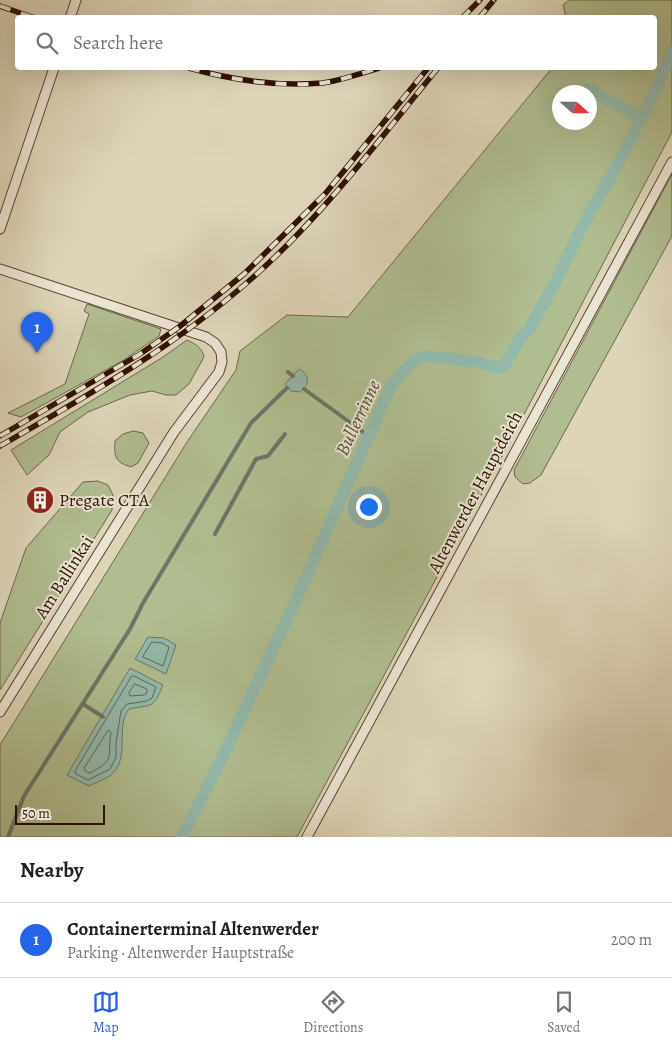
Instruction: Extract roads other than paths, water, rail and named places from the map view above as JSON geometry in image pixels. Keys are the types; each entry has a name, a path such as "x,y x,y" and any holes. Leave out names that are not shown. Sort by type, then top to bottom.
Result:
{"street":[{"path":"71,15 76,0"},
{"path":"0,229 53,70"},
{"name":"Altenwerder Hauptdeich","path":"307,837 672,162"},
{"name":"Am Ballinkai","path":"0,269 206,337 215,343 221,352 222,362 219,372 174,432 0,712"}],"water":[{"path":"299,369 307,377 306,386 300,392 291,391 285,384"},
{"path":"148,637 164,638 176,645 166,674 135,659"},
{"path":"130,668 163,685 154,702 148,706 129,709 123,724 122,750 118,766 108,777 89,786 67,775"}],"waterway":[{"name":"Bullerrinne","path":"182,837 225,752 296,600 391,386 412,362 423,356 478,362 498,368 504,366 521,337 529,330 557,279 580,231 626,149 657,87 672,51"},
{"name":"Bullerrinne","path":"597,94 641,118"},
{"path":"288,372 293,376"},
{"path":"8,837 24,796 130,629 143,603 251,423 287,388"},
{"path":"304,389 370,437"},
{"path":"215,534 256,459 268,456 285,434"},
{"path":"83,704 103,717"}],"railway":[{"path":"465,15 480,0"},
{"path":"482,15 494,0"},
{"path":"0,6 26,15"},
{"path":"197,70 255,82 288,84 329,82 373,70"},
{"path":"0,436 140,354 179,327 244,274 325,194 426,70"},
{"path":"0,446 97,389 160,349 250,280 325,205 436,70"}],"place":[{"name":"Containerterminal Altenwerder","path":"37,353"},
{"name":"Pregate CTA","path":"40,500"}]}
